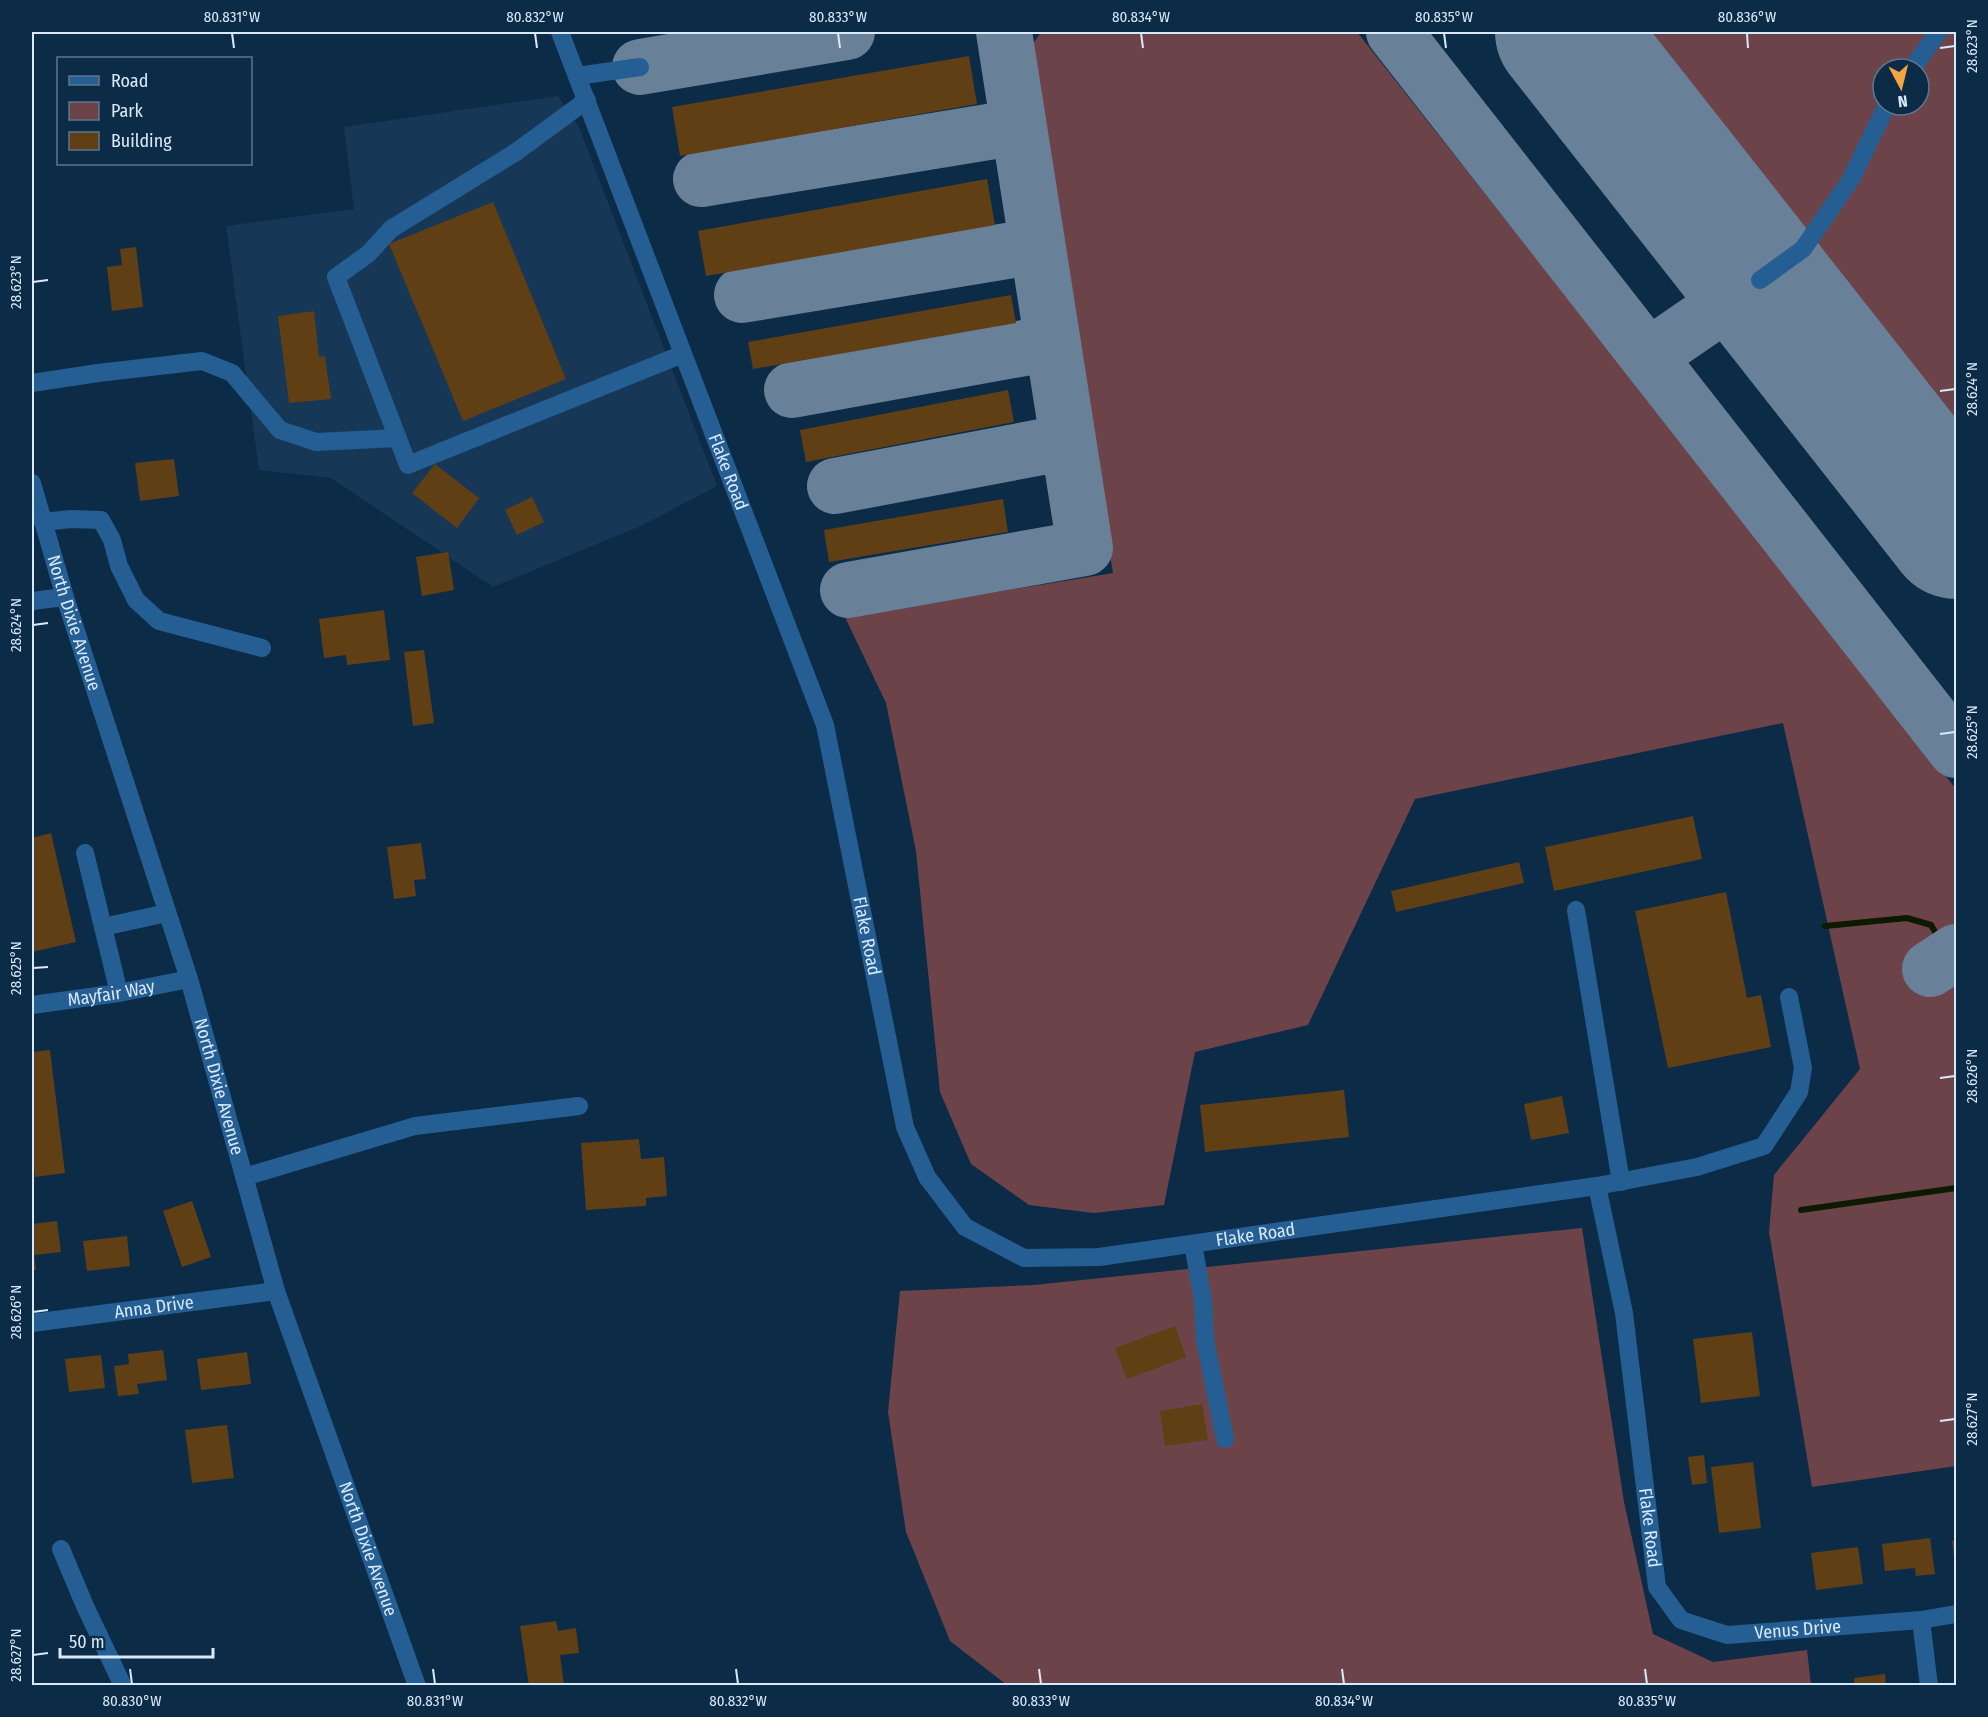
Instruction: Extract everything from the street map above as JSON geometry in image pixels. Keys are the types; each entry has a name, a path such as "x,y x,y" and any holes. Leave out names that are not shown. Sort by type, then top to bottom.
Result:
{"street":[{"name":"Flake Road","path":"560,32 825,725 905,1127 927,1177 965,1227 1024,1258 1099,1257 1597,1186 1697,1167 1764,1146 1799,1092 1803,1068 1789,997"},
{"path":"1920,57 1938,32"},
{"path":"577,75 640,67"},
{"path":"586,100 516,152 391,230 368,254 336,277 408,465 683,354"},
{"path":"1760,280 1803,249 1851,179 1880,117"},
{"path":"32,383 98,373 202,362 232,373 280,430 316,441 398,438"},
{"name":"North Dixie Avenue","path":"32,483 65,597 189,979 276,1291 417,1686"},
{"path":"43,522 71,519 101,520 112,540 119,566 136,600 159,621 262,648"},
{"path":"32,601 65,597"},
{"path":"85,853 119,993"},
{"path":"1576,910 1621,1182"},
{"path":"103,927 167,913"},
{"name":"Mayfair Way","path":"32,1005 119,993 189,979"},
{"path":"244,1177 415,1126 579,1106"},
{"name":"Flake Road","path":"1597,1186 1624,1313 1657,1587"},
{"path":"1193,1244 1203,1300 1205,1341 1225,1439"},
{"name":"Anna Drive","path":"32,1323 276,1291"},
{"path":"61,1548 85,1606 123,1686"},
{"name":"Venus Drive","path":"1657,1587 1681,1620 1727,1635 1921,1620 1956,1614"},
{"path":"1921,1620 1929,1686"}],"shaded area":[{"path":"558,96 579,127 717,486 643,525 493,587 331,478 259,470 226,226 354,209 344,127"}],"green space":[{"path":"1041,32 1357,32 1956,789 1956,936 1918,958 1938,990 1956,981 1956,1466 1812,1487 1769,1232 1774,1175 1860,1069 1783,723 1415,799 1308,1025 1195,1052 1164,1205 1094,1213 1029,1205 971,1164 940,1092 916,851 886,703 845,617 1113,573 1028,51"},
{"path":"1634,32 1956,32 1956,439"},
{"path":"1582,1228 1624,1502 1653,1634 1713,1662 1807,1650 1811,1685 1007,1685 950,1641 906,1532 888,1412 900,1291 1034,1285"}],"building":[{"path":"969,56 977,104 680,156 672,107"},
{"path":"987,179 995,225 706,276 698,231"},
{"path":"493,202 566,379 463,421 389,244"},
{"path":"136,247 143,307 112,311 107,267 122,265 120,249"},
{"path":"1011,295 1016,323 753,369 748,342"},
{"path":"314,311 319,357 325,356 331,399 289,403 278,316"},
{"path":"1008,390 1014,422 806,462 800,430"},
{"path":"174,459 179,496 140,501 135,463"},
{"path":"435,464 479,498 457,528 412,493"},
{"path":"532,497 544,522 517,535 505,510"},
{"path":"1003,499 1008,532 829,562 824,530"},
{"path":"448,552 454,590 422,596 416,557"},
{"path":"384,610 390,660 347,665 346,655 324,658 319,619"},
{"path":"424,650 434,723 413,726 404,652"},
{"path":"1693,816 1702,859 1554,891 1545,847"},
{"path":"51,833 76,942 32,952 32,838"},
{"path":"421,843 426,879 414,880 416,896 394,899 387,847"},
{"path":"1519,862 1524,883 1396,912 1391,891"},
{"path":"1726,892 1747,998 1761,995 1771,1047 1668,1068 1635,911"},
{"path":"50,1050 65,1173 35,1177 32,1149 32,1052"},
{"path":"1344,1090 1349,1137 1205,1152 1200,1105"},
{"path":"1562,1096 1569,1133 1531,1140 1524,1104"},
{"path":"639,1139 641,1159 664,1157 667,1196 646,1198 646,1206 586,1210 581,1143"},
{"path":"192,1201 211,1257 182,1267 163,1211"},
{"path":"57,1221 61,1252 34,1255 36,1270 32,1270 32,1224"},
{"path":"127,1236 130,1266 87,1271 83,1241"},
{"path":"1175,1326 1186,1357 1127,1379 1115,1348"},
{"path":"1752,1332 1760,1396 1701,1403 1693,1339"},
{"path":"163,1350 167,1380 137,1384 139,1394 118,1396 114,1366 129,1364 128,1354"},
{"path":"247,1352 251,1384 201,1390 197,1359"},
{"path":"101,1355 105,1388 69,1392 65,1359"},
{"path":"1202,1404 1208,1440 1165,1446 1160,1411"},
{"path":"227,1425 234,1478 192,1483 185,1430"},
{"path":"1704,1455 1707,1483 1692,1485 1688,1457"},
{"path":"1753,1462 1761,1528 1719,1533 1711,1467"},
{"path":"1930,1538 1935,1574 1916,1576 1915,1568 1885,1571 1882,1544"},
{"path":"1956,1540 1956,1565 1955,1565 1952,1541"},
{"path":"1858,1547 1863,1584 1816,1590 1811,1553"},
{"path":"556,1621 558,1631 576,1628 579,1653 560,1655 564,1685 529,1686 520,1626"},
{"path":"1885,1674 1886,1686 1854,1686 1854,1678"}],"waterway":[{"path":"1825,926 1907,918 1931,925 1938,937"},
{"path":"1801,1210 1956,1188"}],"taxiway":[{"path":"640,67 847,32"},
{"path":"848,590 1085,548 1004,32"},
{"path":"1394,32 1956,750"},
{"path":"701,179 1019,127"},
{"path":"742,295 1037,246"},
{"path":"1649,356 1760,280"},
{"path":"792,390 1052,343"},
{"path":"835,486 1068,442"},
{"path":"1930,969 1956,952"}],"runway":[{"path":"1564,32 1956,530"}]}
